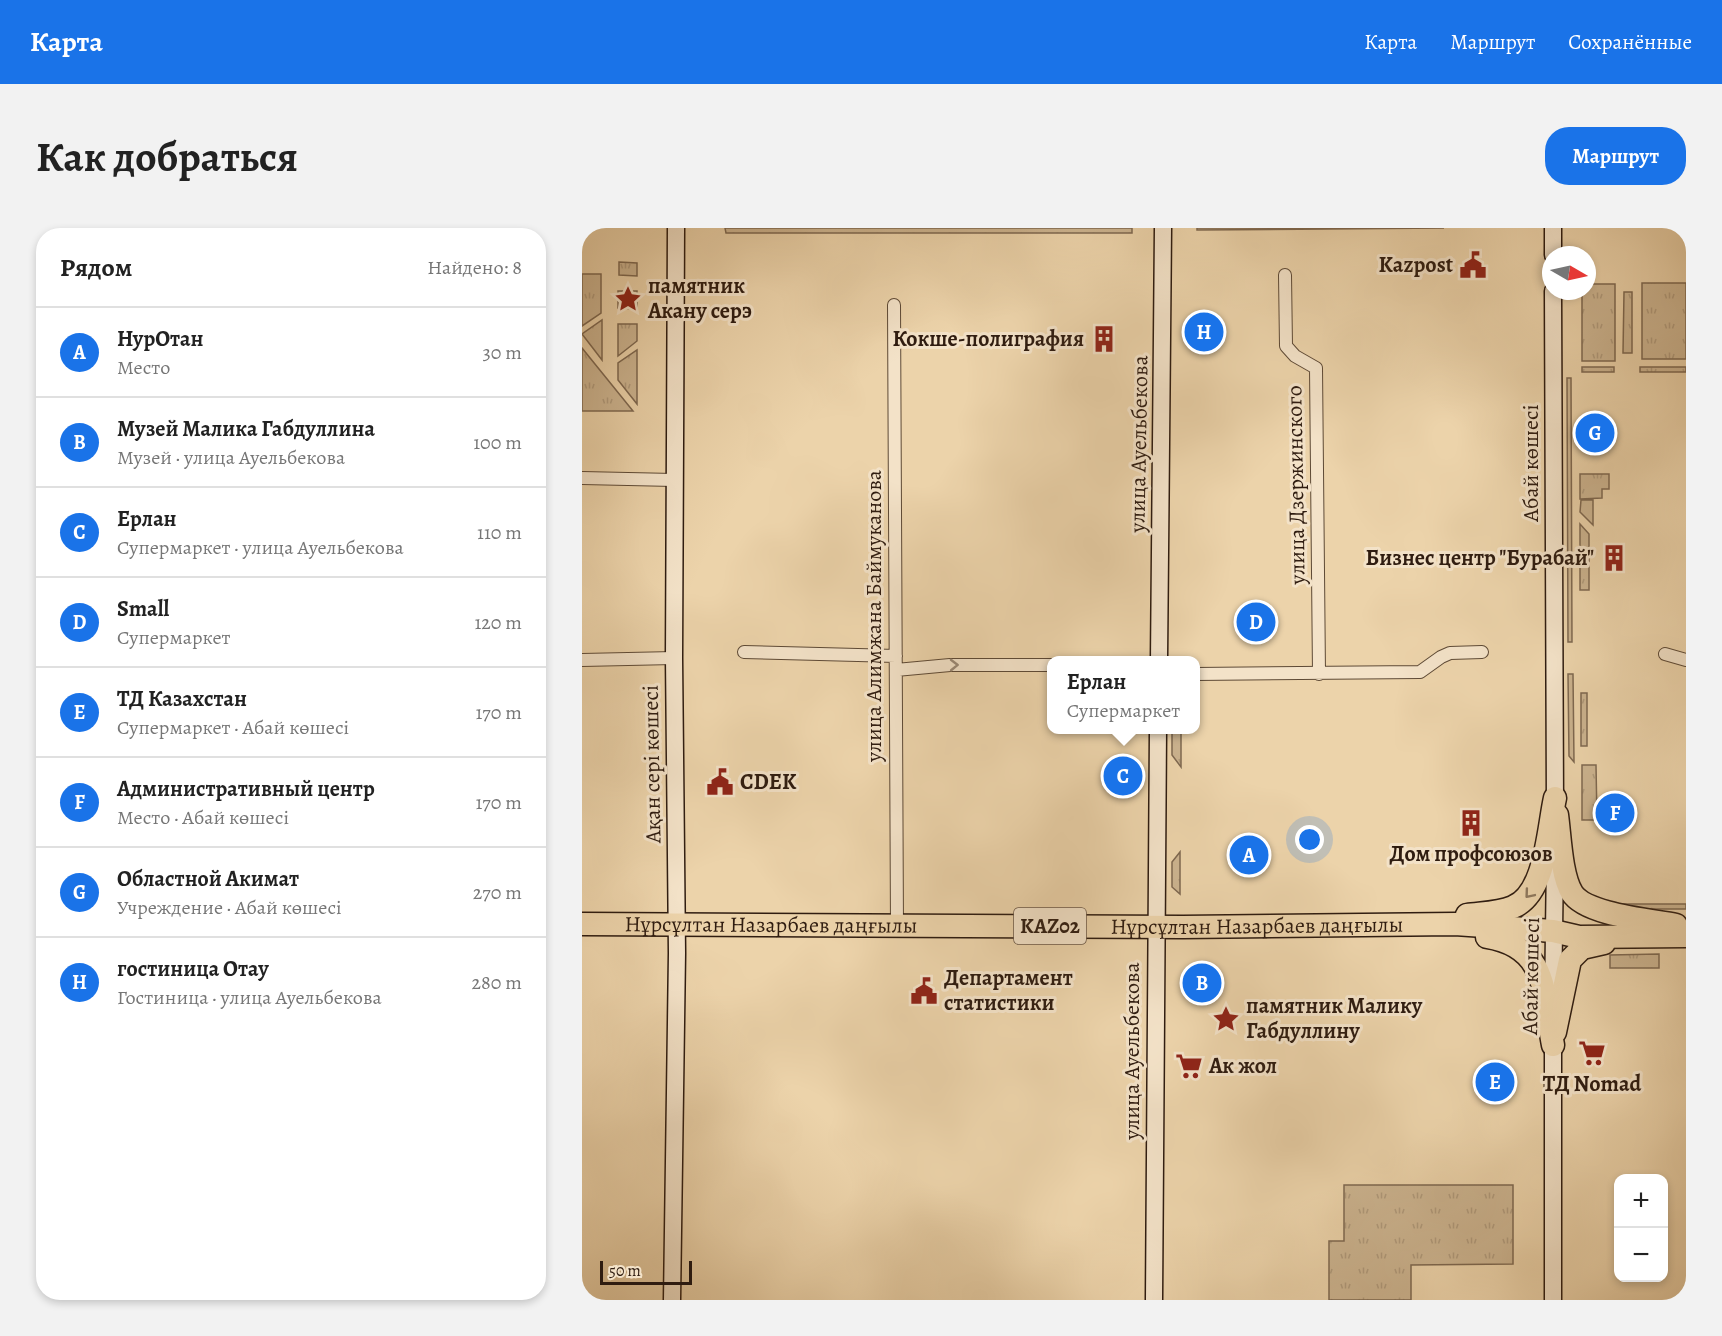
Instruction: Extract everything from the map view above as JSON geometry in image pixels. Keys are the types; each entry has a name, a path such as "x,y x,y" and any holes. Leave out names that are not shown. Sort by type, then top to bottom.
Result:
{"highway":[{"path":"1406,924 1503,910 1525,900 1538,881 1555,798"},
{"path":"1555,798 1567,882 1577,898 1597,909 1678,930"},
{"name":"Нұрсұлтан Назарбаев даңғылы","path":"582,924 1155,927 1455,924 1545,930 1579,937 1678,930"},
{"path":"1406,924 1499,939 1520,948 1532,960 1540,976 1553,1045"},
{"path":"1553,1045 1566,970 1575,954 1589,945 1678,930"}],"street":[{"name":"Ақан сері көшесі","path":"672,1300 677,925 674,658 676,228"},
{"name":"улица Ауельбекова","path":"1159,656 1163,228"},
{"path":"1553,228 1553,246"},
{"name":"улица Дзержинского","path":"1285,274 1286,346 1292,354 1316,368 1319,674"},
{"name":"Абай көшесі","path":"1553,300 1555,798 1545,930 1553,1045 1553,1300"},
{"name":"улица Алимжана Баймуканова","path":"894,305 897,926"},
{"path":"582,478 674,480"},
{"path":"744,652 896,656"},
{"path":"1200,674 1420,672 1450,653 1482,652"},
{"path":"1665,654 1686,660"},
{"path":"582,660 674,658"},
{"path":"896,669 951,664 1047,665"},
{"name":"улица Ауельбекова","path":"1154,1300 1158,734"}],"green space":[{"path":"725,228 1132,228 1132,233 726,233"},
{"path":"1197,228 1444,228 1197,230"},
{"path":"619,262 637,263 637,276 619,275"},
{"path":"582,274 601,274 601,313 582,326"},
{"path":"1642,283 1686,283 1686,359 1642,359"},
{"path":"1596,284 1615,284 1615,361 1582,361 1582,300 1596,300"},
{"path":"618,291 637,291 637,309 618,308"},
{"path":"1624,292 1632,292 1632,353 1623,353"},
{"path":"602,320 602,360 582,334"},
{"path":"618,324 637,324 637,341 618,356"},
{"path":"582,348 633,411 582,411"},
{"path":"637,350 637,404 618,380 618,363"},
{"path":"1582,367 1614,367 1614,372 1582,372"},
{"path":"1640,367 1686,367 1686,372 1640,372"},
{"path":"1567,378 1571,378 1572,642 1568,642"},
{"path":"1580,474 1609,474 1609,489 1602,489 1602,498 1580,499"},
{"path":"1581,500 1593,500 1593,525 1580,512"},
{"path":"1580,524 1589,534 1589,590 1580,590"},
{"path":"1568,674 1573,674 1574,762 1569,756"},
{"path":"1581,693 1587,693 1587,746 1581,746"},
{"path":"1172,734 1181,734 1181,767 1172,755"},
{"path":"1582,765 1596,765 1597,820 1582,820"},
{"path":"1180,852 1180,894 1172,887 1172,862"},
{"path":"1607,904 1686,904 1686,909 1620,909"},
{"path":"1659,954 1659,968 1610,968 1610,955"},
{"path":"1344,1185 1513,1185 1513,1264 1411,1265 1411,1300 1329,1300 1329,1241 1344,1241"}],"place":[{"name":"Kazpost","path":"1473,265"},
{"name":"памятник Акану серэ","path":"628,299"},
{"name":"гостиница Отау","path":"1204,332"},
{"name":"Кокше-полиграфия","path":"1104,339"},
{"name":"Областной Акимат","path":"1595,433"},
{"name":"Бизнес центр \"Бурабай\"","path":"1614,558"},
{"name":"Small","path":"1256,622"},
{"name":"Ерлан","path":"1123,776"},
{"name":"CDEK","path":"720,782"},
{"name":"Административный центр","path":"1615,813"},
{"name":"Дом профсоюзов","path":"1471,823"},
{"name":"НурОтан","path":"1249,855"},
{"name":"Музей Малика Габдуллина","path":"1202,983"},
{"name":"Департамент статистики","path":"924,991"},
{"name":"памятник Малику Габдуллину","path":"1226,1019"},
{"name":"ТД Nomad","path":"1592,1053"},
{"name":"Ак жол","path":"1189,1066"},
{"name":"ТД Казахстан","path":"1495,1082"}]}
